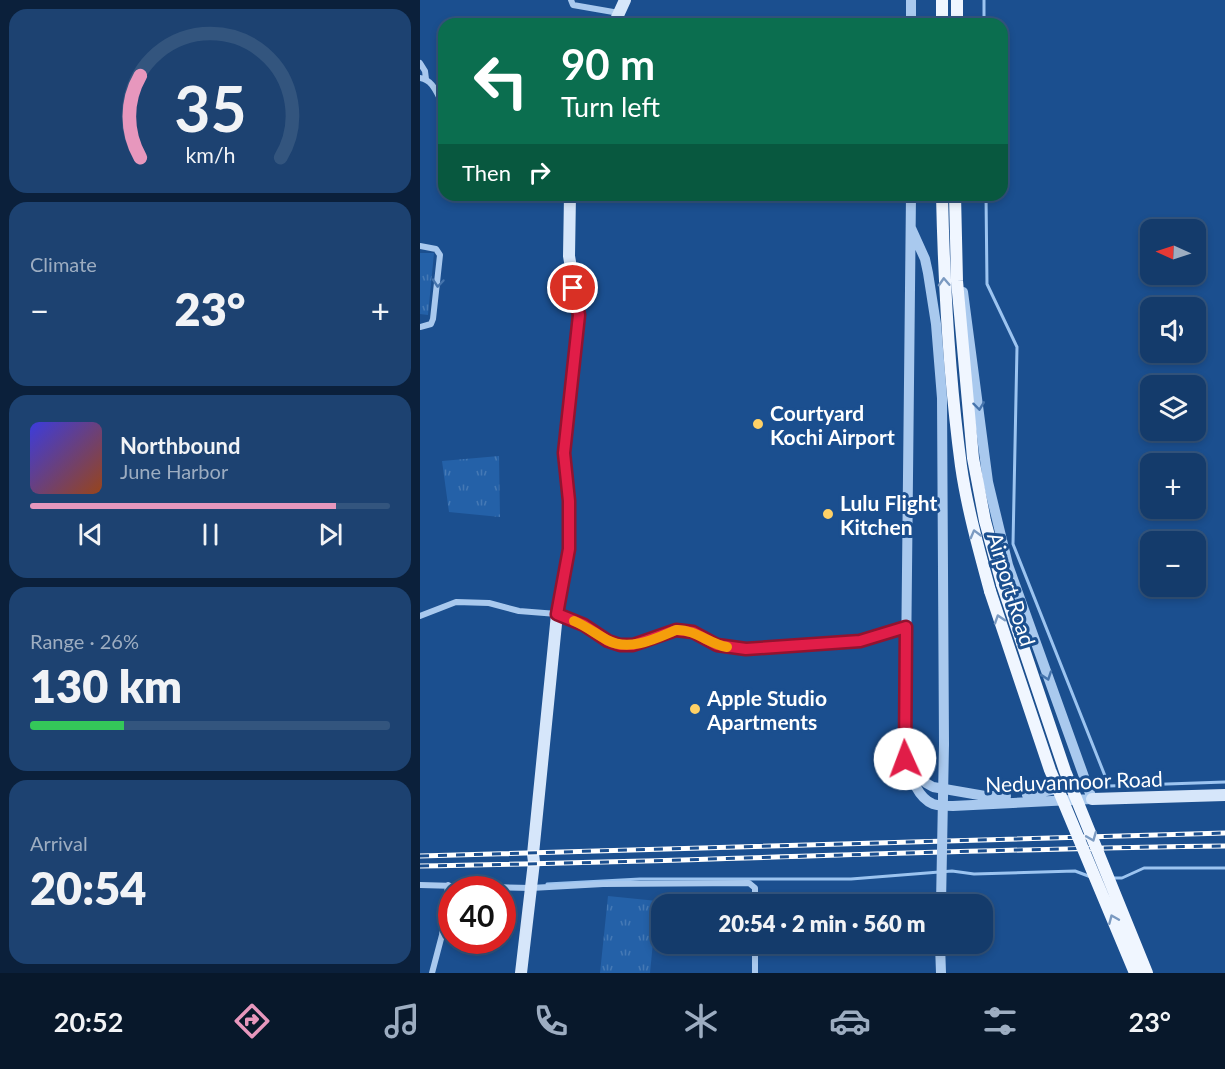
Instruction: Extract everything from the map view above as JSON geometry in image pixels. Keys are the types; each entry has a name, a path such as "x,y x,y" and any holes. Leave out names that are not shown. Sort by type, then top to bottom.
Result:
{"main road":[{"path":"616,18 625,0"},
{"path":"957,0 957,18"},
{"path":"520,973 531,888 557,614 569,549 569,501 564,453 579,315 569,256 570,201"},
{"name":"Airport Road","path":"942,201 944,282 949,341 961,466 972,525 990,591 1050,770 1135,973"},
{"name":"Airport Road","path":"955,201 957,281 973,458 985,521 1002,584 1065,771 1147,973"},
{"name":"Neduvannoor Road","path":"1092,799 1225,795"}],"street":[{"path":"571,0 573,5 616,18"},
{"path":"911,0 911,18"},
{"path":"420,63 425,71 423,78 431,83 438,95"},
{"path":"911,201 905,759 926,783 933,787 985,800 1036,794 1085,783"},
{"path":"910,225 927,266 936,324 942,398 944,744 941,894"},
{"path":"956,244 988,482 1008,565 1092,799"},
{"path":"420,246 436,249 440,255 433,319 431,324 420,327"},
{"path":"420,616 456,602 489,603 519,610 557,614 584,625 608,641 620,645 633,645 676,630 683,630 693,632 717,645 746,649 860,641 906,627"},
{"name":"Neduvannoor Road","path":"905,759 911,778 926,800 933,804 953,806 985,800 1092,799"},
{"path":"516,887 749,883 755,888 755,894"},
{"path":"420,885 438,885"},
{"path":"432,973 438,950"},
{"path":"755,954 755,973"},
{"path":"940,954 941,973"}],"green space":[{"path":"420,253 434,253 428,315 420,314"},
{"path":"499,456 500,517 449,512 442,461"},
{"path":"608,896 651,900 650,973 600,973"}],"waterway":[{"path":"984,0 984,18"},
{"path":"986,201 987,284 1017,347 1013,544 1109,786 1225,782"},
{"path":"1112,878 1122,878 1144,868 1225,868"},
{"path":"547,884 640,879 851,879 952,871 974,874 1075,871 1091,877"}],"railway":[{"path":"420,856 1225,833"},
{"path":"420,866 1225,846"}],"slow traffic":[{"path":"574,621 608,641 620,645 633,645 676,630 683,630 727,647"}],"place":[{"name":"Courtyard Kochi Airport","path":"758,424"},
{"name":"Lulu Flight Kitchen","path":"828,514"},
{"name":"Apple Studio Apartments","path":"695,709"}],"route":[{"path":"573,288 579,315 564,453 569,501 569,549 557,614 584,625 608,641 620,645 633,645 676,630 683,630 693,632 717,645 746,649 860,641 906,627 905,759"}]}
